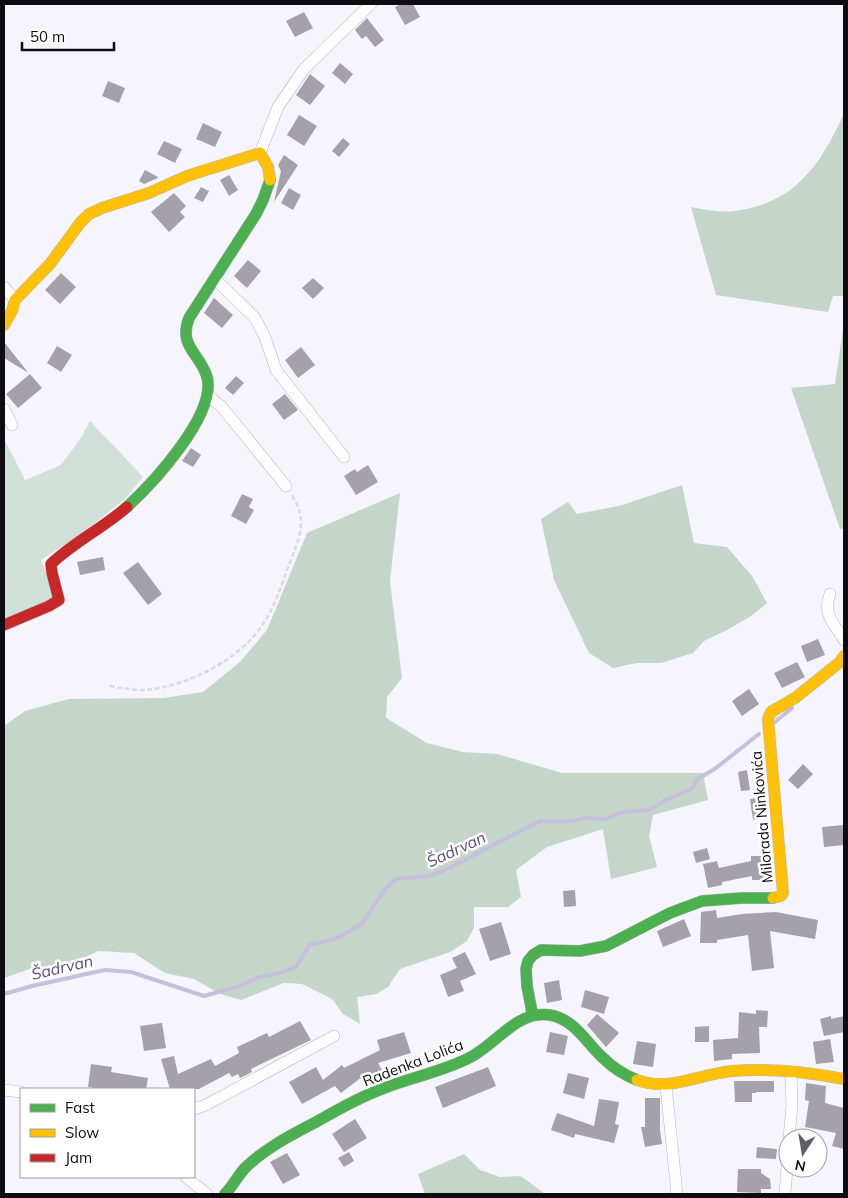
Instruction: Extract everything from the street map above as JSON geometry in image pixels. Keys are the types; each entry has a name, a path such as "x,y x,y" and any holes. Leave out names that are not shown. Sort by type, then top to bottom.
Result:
{"street":[{"path":"260,153 278,107 304,69 372,4"},
{"path":"4,625 59,600 50,569 51,564 56,558 111,520 137,499 184,440 199,416 208,388 205,370 190,350 184,334 188,321 214,278 245,233 268,190 270,178 268,163 260,153"},
{"path":"4,325 12,311 15,300 50,264 80,223 89,214 149,193 187,176 260,153"},
{"path":"214,278 255,318 265,337 276,370 344,457"},
{"path":"4,287 15,300"},
{"path":"207,395 221,406 286,486"},
{"path":"4,409 12,425"},
{"path":"830,594 827,610 844,640"},
{"name":"Milorada Ninkovića","path":"530,1016 532,1012 524,969 527,961 536,952 541,950 580,951 606,946 670,913 702,901 776,898 781,896 783,893 782,866 768,719 771,712 795,698 840,662 844,656"},
{"path":"530,1016 547,1014 561,1018 579,1031 596,1052 614,1068 644,1082 666,1086 698,1077 738,1071 791,1073 844,1079"},
{"name":"Radenka Lolića","path":"225,1194 249,1164 289,1136 386,1087 419,1078 473,1056 522,1019 530,1016"},
{"path":"195,1109 206,1105 334,1036"},
{"path":"790,1128 792,1105 791,1073"},
{"path":"666,1086 677,1194"},
{"path":"4,1090 20,1092"},
{"path":"187,1178 207,1194"},
{"path":"784,1194 786,1178"}],"path":[{"path":"110,686 127,689 154,689 194,678 232,657 250,641 264,624 278,595 300,535 302,517 298,504 286,486"},
{"path":"4,592 50,569"}],"shaded area":[{"path":"90,421 143,477 125,499 78,536 41,560 55,596 4,622 4,439 25,480 61,465 81,438"}],"green space":[{"path":"844,114 844,296 833,296 828,312 716,295 691,207 734,211 756,207 774,200 789,191 815,165 835,133"},
{"path":"844,323 844,528 840,529 791,388 835,384"},
{"path":"682,485 694,543 727,547 752,576 767,603 751,616 704,641 693,653 661,663 637,663 613,668 589,653 554,580 541,519 568,502 577,514 619,506"},
{"path":"400,493 390,581 402,678 387,697 386,718 427,743 462,752 497,754 562,773 703,773 708,800 653,815 649,836 657,867 611,879 603,829 547,847 516,870 521,897 508,907 474,907 474,928 467,941 450,952 400,969 388,987 376,994 357,997 360,1024 343,1014 332,999 302,984 284,983 241,1000 220,994 194,979 165,973 134,953 98,951 64,968 35,967 4,978 4,726 25,711 69,699 164,698 203,692 240,662 267,630 307,533"},
{"path":"464,1154 480,1170 500,1177 521,1176 545,1194 425,1194 418,1174"}],"building":[{"path":"401,4 413,4 420,17 405,25 395,7"},
{"path":"304,12 313,28 295,37 286,21"},
{"path":"367,18 384,40 375,47 366,36 362,39 355,30"},
{"path":"340,63 353,74 345,84 332,73"},
{"path":"310,74 325,86 310,105 296,95"},
{"path":"108,81 125,88 119,103 102,96"},
{"path":"299,115 317,126 304,146 287,135"},
{"path":"203,123 222,132 215,147 196,139"},
{"path":"343,138 350,144 339,157 332,151"},
{"path":"164,141 182,149 175,163 157,154"},
{"path":"284,155 298,165 274,202 281,171 278,165"},
{"path":"145,170 158,178 144,184 139,181"},
{"path":"229,175 238,190 229,196 220,180"},
{"path":"201,187 209,191 203,202 194,198"},
{"path":"289,188 301,195 293,210 281,203"},
{"path":"174,193 186,206 180,212 185,217 169,232 151,212"},
{"path":"248,260 261,271 247,288 234,276"},
{"path":"61,273 76,287 60,304 45,290"},
{"path":"313,278 324,288 313,299 302,288"},
{"path":"214,298 233,315 222,328 204,313"},
{"path":"4,342 27,371 27,372 4,358"},
{"path":"57,346 72,355 61,372 47,363"},
{"path":"301,347 315,365 298,378 285,360"},
{"path":"30,374 42,388 18,408 6,394"},
{"path":"236,376 244,383 233,395 225,388"},
{"path":"285,394 298,410 284,420 272,404"},
{"path":"191,448 201,455 193,467 182,461"},
{"path":"368,465 378,482 356,495 344,476 355,469 357,472"},
{"path":"242,494 253,499 249,507 254,510 246,524 231,516"},
{"path":"103,557 105,570 80,575 77,562"},
{"path":"138,562 162,594 148,605 123,573"},
{"path":"818,639 825,655 807,662 801,646"},
{"path":"797,662 805,677 782,688 774,673"},
{"path":"749,689 759,704 742,716 732,701"},
{"path":"803,764 813,774 798,789 788,780"},
{"path":"747,770 750,790 741,791 738,772"},
{"path":"765,797 766,818 753,820 750,799"},
{"path":"844,825 844,845 824,847 822,827"},
{"path":"707,848 710,859 696,863 693,852"},
{"path":"751,856 770,856 772,880 752,880 752,876 722,882 722,885 708,888 703,864 717,861 719,868 751,861"},
{"path":"575,890 576,906 564,907 563,891"},
{"path":"716,910 717,918 776,912 818,920 815,939 770,931 774,968 752,971 748,935 717,940 717,943 700,943 701,912"},
{"path":"684,919 691,936 663,947 657,931"},
{"path":"501,922 511,954 490,961 479,929"},
{"path":"465,952 476,974 460,981 464,991 448,997 440,975 457,968 452,958"},
{"path":"559,980 562,1000 547,1003 544,983"},
{"path":"585,990 609,997 604,1014 581,1007"},
{"path":"756,1010 768,1011 767,1027 759,1027 760,1053 732,1054 732,1059 714,1061 713,1040 738,1038 739,1012 756,1014"},
{"path":"597,1014 619,1033 606,1047 587,1025"},
{"path":"831,1016 831,1019 844,1016 844,1032 824,1036 820,1019"},
{"path":"300,1021 311,1040 251,1069 252,1072 240,1078 238,1074 232,1077 229,1073 199,1089 170,1088 161,1059 174,1056 178,1074 211,1059 215,1066 239,1053 237,1047 267,1033 269,1037"},
{"path":"162,1023 166,1048 144,1051 140,1026"},
{"path":"709,1026 709,1042 695,1042 695,1027"},
{"path":"404,1032 411,1053 378,1063 382,1070 364,1079 362,1077 341,1093 335,1086 302,1104 289,1082 316,1067 323,1080 342,1065 344,1068 380,1050 377,1040"},
{"path":"550,1032 568,1036 564,1055 546,1052"},
{"path":"830,1039 834,1062 816,1064 813,1042"},
{"path":"637,1041 656,1044 653,1067 633,1064"},
{"path":"91,1064 112,1067 111,1072 148,1078 146,1088 88,1087"},
{"path":"488,1067 496,1086 443,1108 435,1087"},
{"path":"568,1073 589,1078 584,1099 563,1093"},
{"path":"734,1081 774,1081 774,1092 752,1093 752,1102 735,1102"},
{"path":"806,1083 826,1086 825,1103 844,1108 844,1149 832,1146 836,1133 828,1131 828,1128 805,1127 809,1101 805,1100"},
{"path":"645,1098 660,1098 662,1144 645,1147 641,1127 645,1127"},
{"path":"599,1099 619,1102 615,1124 619,1125 614,1143 575,1134 574,1138 551,1130 557,1113 594,1126"},
{"path":"355,1119 367,1138 344,1152 332,1134"},
{"path":"757,1147 777,1149 776,1159 756,1158"},
{"path":"349,1152 354,1161 344,1167 338,1158"},
{"path":"287,1153 300,1175 283,1184 270,1162"},
{"path":"738,1169 761,1169 761,1173 770,1179 771,1189 761,1189 761,1193 737,1192"}],"waterway":[{"path":"775,722 792,708"},
{"name":"Šadrvan","path":"4,994 105,970 131,972 204,996 240,986 259,977 280,973 296,967 309,945 335,939 362,924 385,889 396,879 429,876 443,871 540,821 572,821 585,818 605,819 623,812 650,810 664,801 691,789 698,779 716,768 759,734"}],"traffic: fast":[{"path":"127,507 152,482 180,447 202,410 208,392 207,377 188,343 186,328 189,318 256,214 270,180"},
{"path":"530,1016 532,1012 526,969 528,961 541,950 580,951 606,946 670,913 702,901 773,898"},
{"path":"225,1194 246,1167 270,1148 288,1137 369,1094 449,1067 469,1058 517,1023 527,1018 538,1015 550,1015 566,1021 610,1064 637,1080"}],"traffic: slow":[{"path":"4,325 12,311 15,300 50,264 80,223 89,214 149,193 187,176 260,153 268,167 270,180"},
{"path":"773,898 781,896 783,893 768,719 771,712 795,698 840,662 844,656"},
{"path":"637,1080 661,1084 732,1071 760,1070 844,1079"}],"traffic: jam":[{"path":"4,625 59,600 51,564 127,507"}]}
